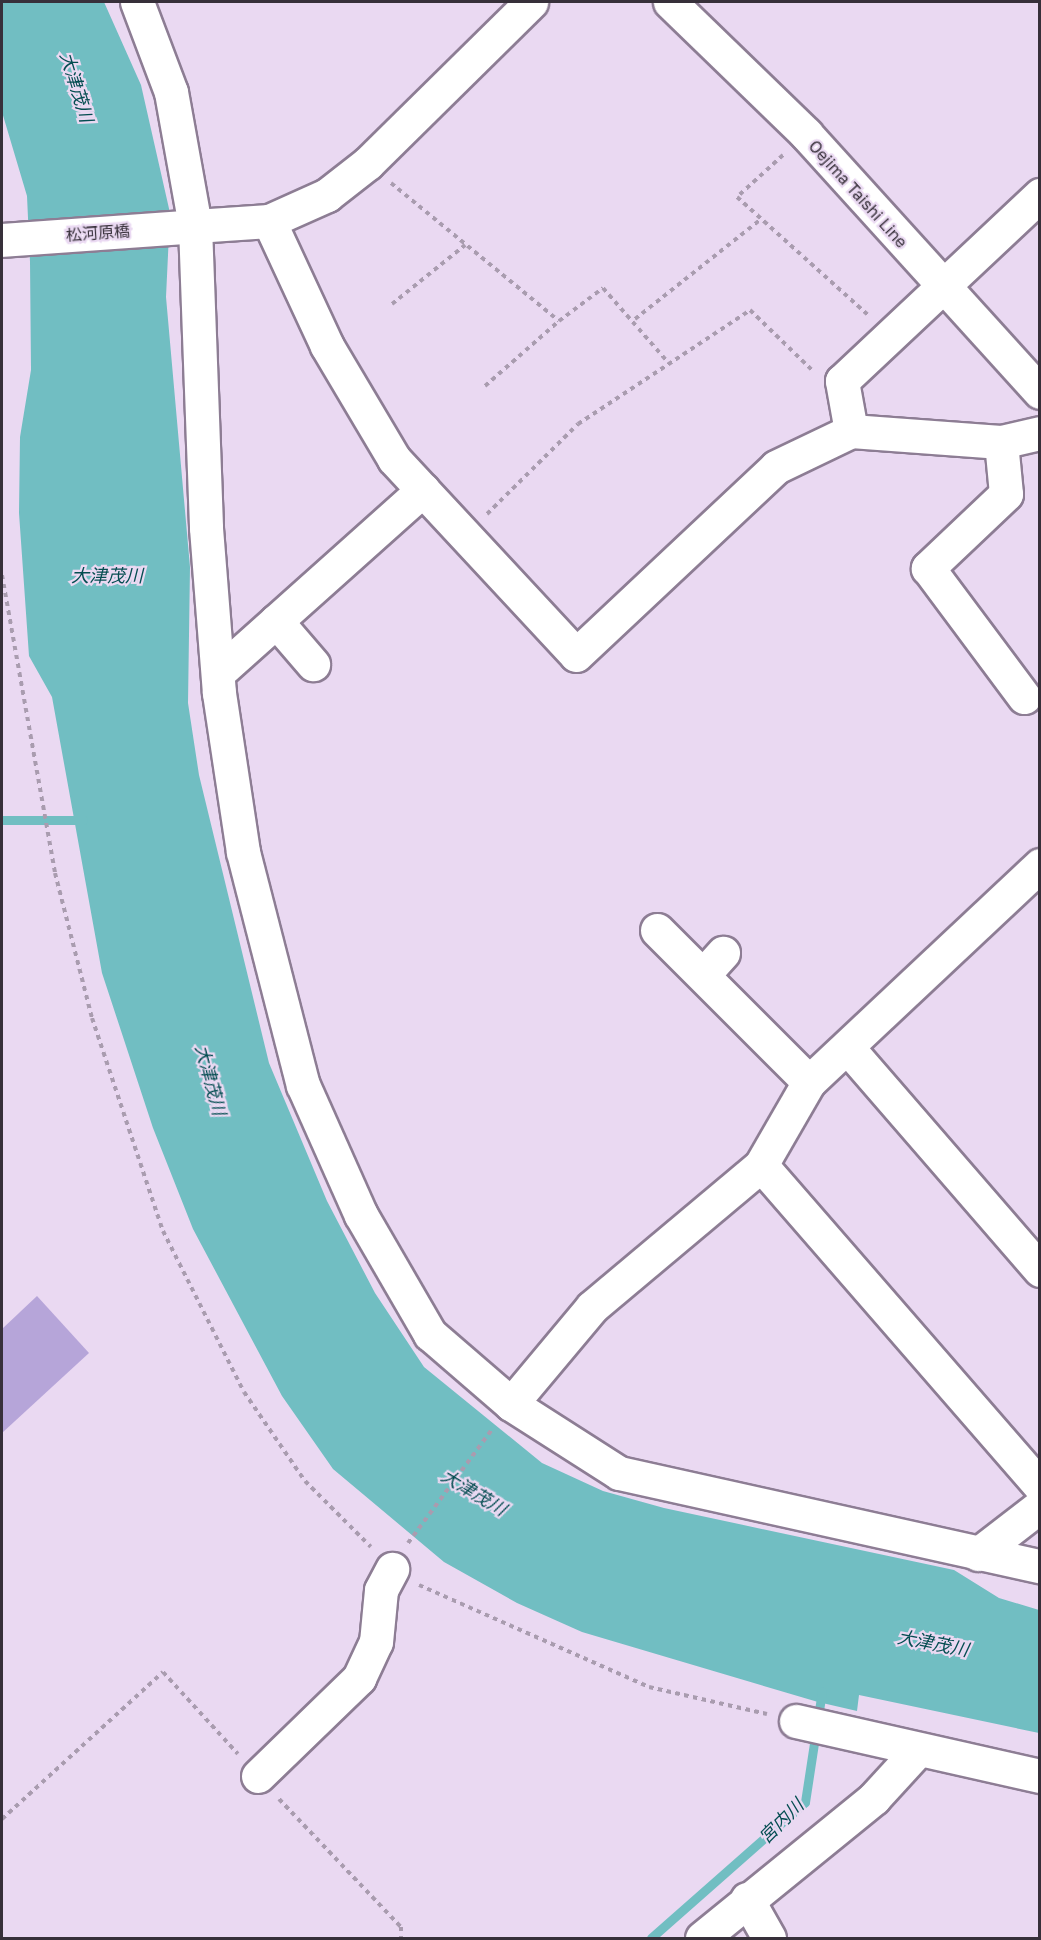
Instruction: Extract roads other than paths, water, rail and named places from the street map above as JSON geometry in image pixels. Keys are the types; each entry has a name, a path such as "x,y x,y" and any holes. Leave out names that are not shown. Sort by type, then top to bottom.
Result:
{"street":[{"path":"137,2 171,92 195,226 196,363 218,673 243,852 303,1085 361,1215 430,1334 505,1411 620,1473 1040,1566"},
{"path":"531,2 368,163 327,195 269,221 327,346 394,459 576,655 776,467 851,431 1001,442 1040,433"},
{"name":"Oejima Taishi Line","path":"670,2 806,134 940,286 1040,392"},
{"path":"851,431 841,399 842,381 893,328 1040,195"},
{"name":"松河原橋","path":"2,240 269,221"},
{"path":"1001,442 1006,494 928,568 1024,697"},
{"path":"218,673 423,490"},
{"path":"276,621 313,664"},
{"path":"505,1411 592,1307 760,1165 809,1082 1040,865"},
{"path":"657,930 713,964 809,1082"},
{"path":"847,1047 1040,1270"},
{"path":"760,1165 1040,1486"},
{"path":"978,1554 1040,1506"},
{"path":"258,1776 358,1678 376,1642 381,1590 398,1558"},
{"path":"796,1721 861,1732 917,1751 1040,1776"},
{"path":"702,1938 747,1899 874,1798 917,1751"},
{"path":"747,1899 769,1938"}],"water":[{"name":"大津茂川","path":"2,2 104,2 141,85 170,213 166,297 190,567 188,703 199,775 269,1063 327,1201 375,1293 424,1367 542,1463 603,1491 664,1508 954,1570 999,1598 1039,1610 1039,1733 859,1695 857,1711 818,1702 582,1632 517,1603 444,1562 333,1469 282,1396 193,1229 153,1128 102,973 52,697 29,656 19,513 20,437 31,370 30,262 27,196 2,112"}],"waterway":[{"path":"2,820 83,820"},
{"name":"宮内川","path":"651,1938 805,1802 822,1691"}]}
